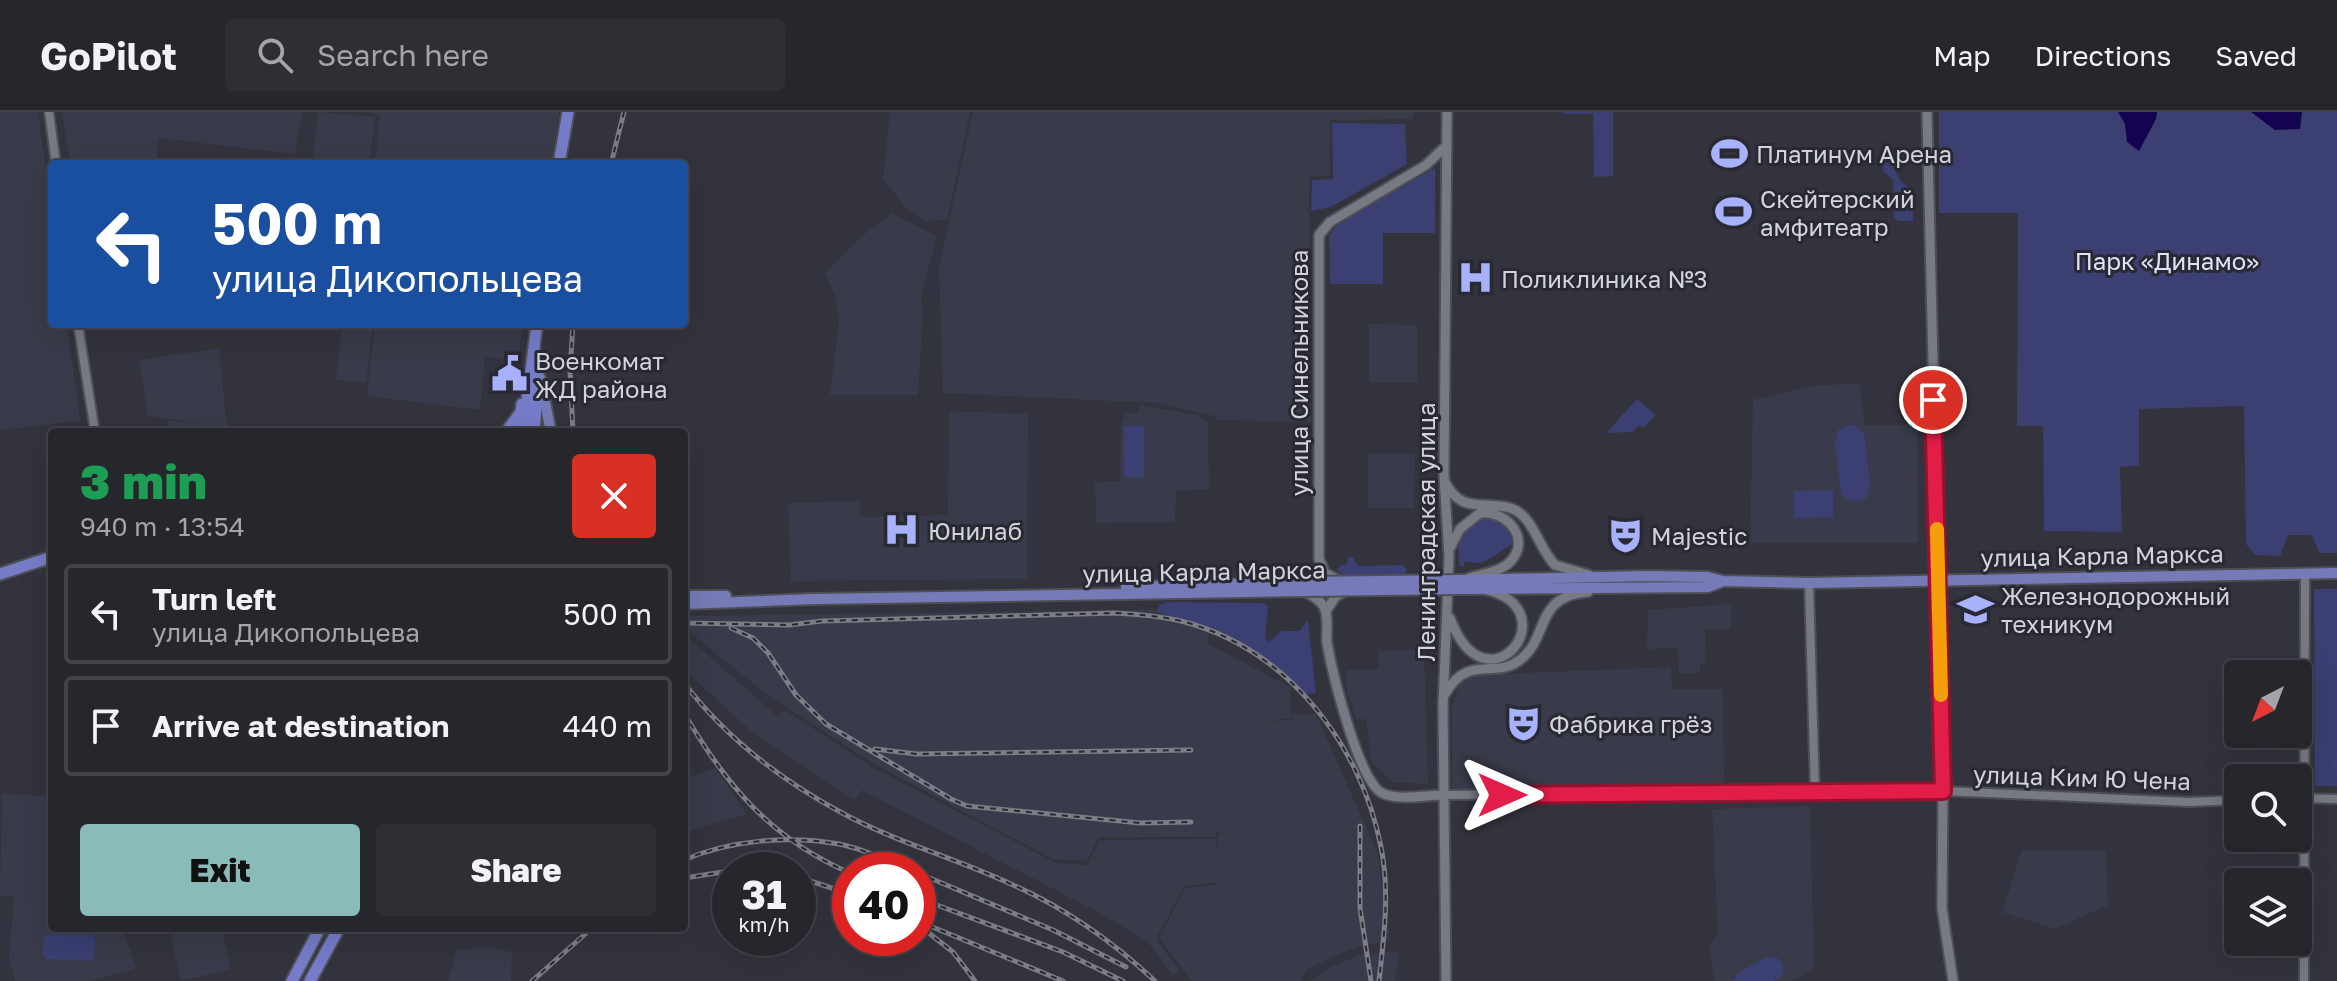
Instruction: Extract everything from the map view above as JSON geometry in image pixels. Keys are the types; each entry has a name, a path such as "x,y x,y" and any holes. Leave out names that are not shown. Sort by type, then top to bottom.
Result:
{"highway":[{"path":"560,160 568,112"},
{"path":"524,428 536,328"},
{"path":"509,428 521,412 532,361"},
{"path":"532,361 537,394 534,428"},
{"path":"0,574 48,558"},
{"path":"292,981 318,932"},
{"path":"310,981 337,932"}],"main road":[{"name":"Ленинградская улица","path":"1446,981 1444,701 1449,556 1444,479 1447,112"},
{"path":"1927,112 1943,791 1942,908 1953,981"},
{"name":"улица Синельникова","path":"1319,559 1319,235 1330,222 1426,165 1447,145"},
{"path":"1426,165 1437,165 1447,172"},
{"path":"532,361 540,378 550,428"},
{"path":"1444,479 1447,487 1460,500 1501,515 1511,523 1518,538 1516,551 1503,567 1460,584"},
{"path":"1449,556 1452,540 1474,516 1484,509 1505,507 1519,513 1527,521 1555,565 1590,576"},
{"path":"1319,559 1325,573 1340,581"},
{"path":"1305,587 1316,574 1319,559"},
{"name":"улица Карла Маркса","path":"688,596 1080,589 1305,587 1348,590 1590,576 1708,577 1723,581 1809,583 2337,573"},
{"path":"1305,587 1340,581 1460,584 1497,593 1509,600 1519,613 1523,631 1517,647 1505,657 1459,676 1447,690 1444,701"},
{"name":"улица Карла Маркса","path":"1460,584 1623,588 1708,587 1723,581"},
{"path":"1305,587 1322,602 1326,611 1327,644 1337,692 1372,782 1378,790 1388,795 1444,795"},
{"name":"улица Карла Маркса","path":"688,604 1305,587"},
{"path":"1448,614 1464,645 1477,657 1486,664 1506,666 1521,659 1529,650 1546,614 1558,601 1580,593 1623,588"},
{"path":"1326,611 1336,596 1348,590"}],"street":[{"path":"49,112 55,160"},
{"path":"79,328 94,428"},
{"path":"2302,764 2305,573"},
{"path":"1809,583 1815,793"},
{"name":"улица Ким Ю Чена","path":"1444,795 1943,791 2189,802 2224,801"},
{"path":"2312,798 2337,799"},
{"path":"2302,852 2304,981"}],"shaded area":[{"path":"0,112 38,112 48,186 48,328 68,328 80,421 0,430"},
{"path":"62,112 302,112 295,154 159,138 156,160 69,160"},
{"path":"318,112 375,117 370,160 312,160"},
{"path":"368,112 559,112 553,160 375,160 380,114"},
{"path":"890,112 970,112 947,220 925,221 903,205 883,178"},
{"path":"973,112 1413,112 1413,119 1330,120 1330,176 1309,177 1311,422 1216,420 1214,416 1157,403 943,393 939,267"},
{"path":"2118,112 2157,112 2139,151 2127,142 2125,124"},
{"path":"2251,112 2302,112 2300,129 2275,130"},
{"path":"892,213 937,236 921,297 923,313 918,395 830,395 839,321 835,296 825,273 862,236"},
{"path":"1369,324 1417,325 1417,383 1369,382"},
{"path":"342,328 373,328 366,383 336,380"},
{"path":"375,328 522,328 518,360 485,357 480,410 367,396"},
{"path":"219,348 227,428 167,428 168,420 203,424 148,416 139,360"},
{"path":"1859,384 1865,425 1917,425 1918,543 1750,543 1753,400 1817,385"},
{"path":"1139,405 1198,415 1208,423 1209,489 1176,491 1175,522 1096,523 1095,482 1120,481 1121,425 1126,413 1139,413"},
{"path":"949,411 1028,414 1027,579 791,581 788,503 860,501 861,517 948,515"},
{"path":"1368,454 1415,454 1414,508 1368,508"},
{"path":"1731,604 1731,629 1705,630 1706,663 1700,664 1700,673 1679,673 1678,648 1647,649 1648,610"},
{"path":"1206,609 1208,644 1290,687 1291,718 1267,721 1292,720 1292,714 1316,714 1378,854 1390,941 1359,946 1325,960 1307,970 1301,981 1192,981 1159,938 1185,888 1216,885 1218,882 1184,886 1156,939 1180,971 1172,975 1147,941 1098,912 862,790 854,800 749,729 688,674 688,638 777,716 785,710 872,767 1056,863 1087,865 1100,840 1216,839 1218,854 1218,833 1235,832 1215,832 1216,837 1099,837 1087,861 1053,859 874,764 772,698 688,631 688,616"},
{"path":"1424,649 1428,784 1392,782 1371,762 1366,719 1356,720 1346,686 1346,670 1379,669 1379,651"},
{"path":"1671,667 1672,689 1723,689 1724,786 1452,791 1452,705 1459,686 1467,677"},
{"path":"715,768 747,814 688,831 688,778"},
{"path":"2,793 48,797 48,932 124,932 136,968 91,981 15,981 9,959 14,897 0,895"},
{"path":"1810,806 1814,968 1792,981 1714,981 1709,948 1718,933 1712,809"},
{"path":"2022,850 2106,850 2108,905 2055,929 2002,912"},
{"path":"170,932 223,932 231,969 181,981"},
{"path":"486,947 512,952 511,981 448,981 457,950"},
{"path":"1399,952 1395,981 1310,981 1331,967 1365,953"}],"green space":[{"path":"1563,112 1613,112 1613,176 1594,177 1593,114"},
{"name":"Парк «Динамо»","path":"1939,112 2337,112 2337,553 2320,553 2311,535 2288,535 2280,556 2255,555 2246,544 2244,406 2139,409 2139,465 2120,467 2122,532 2044,531 2043,426 2017,426 2018,213 1939,213"},
{"path":"1332,123 1405,124 1407,164 1331,207 1311,211 1312,180 1333,179"},
{"path":"1891,162 1900,180 1912,191 1913,221 1898,221 1894,217 1893,180 1883,171 1883,163"},
{"path":"1435,168 1435,233 1383,233 1383,284 1330,284 1329,235 1339,222"},
{"path":"1637,399 1656,415 1644,427 1638,426 1632,432 1606,433"},
{"path":"1855,425 1864,433 1870,485 1867,497 1857,502 1841,494 1835,442 1838,430"},
{"path":"1124,426 1144,426 1144,478 1124,477"},
{"path":"1833,490 1833,517 1794,518 1794,491"},
{"path":"1483,516 1503,520 1513,536 1513,544 1482,563 1464,562 1464,567 1459,566 1458,537"},
{"path":"1348,557 1353,557 1358,566 1403,565 1407,569 1404,575 1345,577 1337,570 1347,564"},
{"path":"2314,589 2337,589 2337,786 2315,786"},
{"path":"1165,602 1263,603 1268,606 1265,638 1269,642 1281,631 1299,631 1308,620 1316,693 1306,694 1262,657 1225,635 1157,611"},
{"path":"47,934 92,935 95,939 94,959 46,959 43,939"},
{"path":"1766,957 1776,957 1782,963 1783,973 1778,979 1733,981 1738,973"}],"railway":[{"path":"612,160 624,112"},
{"path":"573,328 570,371 573,428"},
{"path":"688,623 789,625 822,621 1115,613 1173,619 1219,634 1254,653 1286,677 1337,737 1356,772 1371,809 1384,864 1385,914 1379,981"},
{"path":"731,628 753,638 768,653 796,695 826,724 967,806 1140,823 1191,822"},
{"path":"688,688 737,740 777,773 821,801 865,824 992,876 1051,904 1106,940 1155,981"},
{"path":"688,720 717,764 753,807 797,844 832,864"},
{"path":"875,749 916,754 1191,750"},
{"path":"1360,826 1360,908 1371,981"},
{"path":"688,858 740,844 781,840 820,841 866,852"},
{"path":"688,877 712,874"},
{"path":"936,881 1053,930 1126,967"},
{"path":"816,883 832,888"},
{"path":"936,905 1063,952 1123,981"},
{"path":"936,928 1063,981"},
{"path":"532,981 587,932"},
{"path":"936,939 953,952 975,981"}],"slow traffic":[{"path":"1937,529 1941,695"}],"place":[{"name":"Платинум Арена","path":"1730,153"},
{"name":"Скейтерский амфитеатр","path":"1734,212"},
{"name":"Поликлиника №3","path":"1475,278"},
{"name":"Военкомат ЖД района","path":"509,374"},
{"name":"Юнилаб","path":"902,530"},
{"name":"Majestic","path":"1625,535"},
{"name":"Железнодорожный техникум","path":"1975,609"},
{"name":"Фабрика грёз","path":"1523,723"}],"route":[{"path":"1502,795 1943,791 1933,400"}]}
